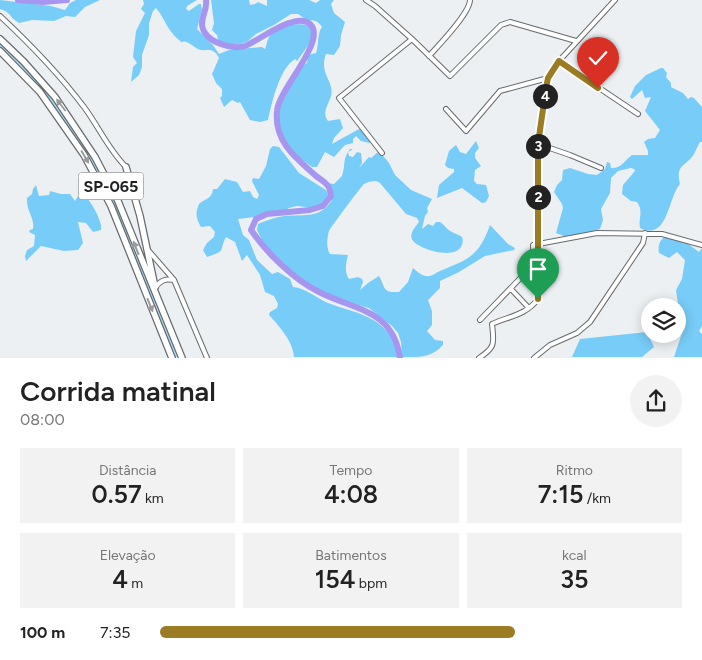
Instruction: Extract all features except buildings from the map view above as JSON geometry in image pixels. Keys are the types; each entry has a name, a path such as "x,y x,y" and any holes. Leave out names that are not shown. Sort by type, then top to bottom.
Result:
{"highway":[{"name":"SP-065","path":"0,39 24,62 55,97 95,156 118,201 182,358"},
{"name":"SP-065","path":"0,51 28,78 45,99 84,155 111,206 172,358"},
{"path":"126,167 147,248 155,288 164,315"}],"street":[{"path":"366,0 412,39 450,76 501,25 510,22 576,41"},
{"path":"429,56 454,27 469,6 470,0"},
{"path":"480,320 534,264 538,144 548,78 576,41 615,0"},
{"path":"0,16 27,41 57,74 84,107 113,154 126,167"},
{"path":"382,153 339,98 412,39"},
{"path":"559,61 638,114"},
{"path":"446,109 466,131 500,91 548,78"},
{"path":"538,144 601,168"},
{"path":"535,244 597,233 645,233 662,234 702,245"},
{"path":"534,358 550,345 577,333 590,322 640,248 645,233"},
{"path":"479,358 490,351 492,347 492,324 522,313 532,307 538,299 535,244"},
{"path":"147,248 174,280 207,358"},
{"path":"155,288 163,280 168,278 174,280"},
{"path":"511,289 527,306"}],"shaded area":[{"path":"0,0 51,6 65,10 70,3 76,0 100,0 85,7 75,17 66,16 54,21 32,20 19,23 0,9"},
{"path":"143,0 197,0 187,6 186,9 189,11 201,4 202,10 197,29 219,54 229,50 262,47 265,49 270,36 279,28 294,24 309,26 311,40 297,61 295,59 289,64 280,78 268,120 260,122 250,120 240,102 232,100 224,107 220,98 222,96 222,89 216,83 212,74 219,58 214,51 199,50 187,42 181,42 171,32 156,8 149,23 149,35 142,55 142,67 139,75 131,82 133,67 137,63 133,57 136,31 145,13 141,9 144,4"},
{"path":"211,0 249,0 250,5 258,2 267,6 267,0 309,0 316,3 320,0 334,0 331,4 334,13 345,22 340,46 334,55 326,54 324,62 332,93 325,115 328,121 340,119 343,128 334,138 332,144 359,129 371,141 369,143 361,141 356,136 353,139 353,143 345,145 334,157 325,152 317,167 312,167 292,152 283,139 276,122 276,115 283,92 297,67 307,63 308,55 316,53 319,32 322,27 316,21 308,21 298,14 291,14 241,44 221,43 212,30 214,23"},
{"path":"0,42 23,64 57,103 93,158 122,214 129,238 179,357 175,357 125,239 85,153 64,120 42,92 0,48"},
{"path":"661,68 667,73 666,77 671,83 671,87 683,93 688,99 694,98 702,107 702,142 700,142 692,157 679,170 680,184 662,224 656,229 649,231 640,228 639,205 622,194 623,185 635,171 631,168 618,171 611,178 610,193 601,209 603,220 600,229 569,238 556,233 563,208 554,192 562,180 563,170 570,168 597,175 605,169 607,162 610,163 611,168 614,168 620,166 632,155 648,155 644,142 655,138 660,130 645,111 651,97 645,98 642,90 632,99 630,97 635,86 646,75"},
{"path":"476,141 479,148 475,153 475,158 481,166 475,170 474,181 477,184 486,185 489,196 486,202 482,203 462,188 437,198 439,185 454,172 454,169 448,168 445,165 449,151 456,145 460,152 466,154"},
{"path":"273,146 279,147 299,173 326,190 328,195 325,203 314,208 297,206 283,212 265,212 255,217 238,219 243,235 249,240 257,260 272,274 278,272 290,279 293,287 307,291 328,303 374,320 382,326 394,342 397,357 294,357 291,345 269,315 270,312 277,308 278,304 274,296 265,292 260,275 247,255 242,261 235,242 226,237 220,252 207,257 203,250 214,237 215,232 210,226 201,227 197,216 199,204 210,197 213,189 217,189 225,179 237,182 243,192 250,191 253,197 257,199 259,195 252,181 253,178 259,179 266,166 270,149"},
{"path":"379,151 389,163 395,175 411,190 432,199 427,208 428,212 422,229 428,224 433,226 436,222 440,222 450,231 461,236 463,240 459,249 450,253 433,251 415,243 411,237 419,222 417,218 406,214 380,183 376,181 365,183 329,231 327,240 330,254 348,255 346,273 349,279 358,277 362,279 363,282 360,290 379,276 387,291 399,292 408,282 413,268 422,275 428,276 466,259 482,244 490,225 508,244 515,248 514,250 485,256 440,281 440,288 428,300 432,311 432,325 427,331 435,340 443,341 443,345 430,355 402,357 398,333 369,308 333,298 303,282 270,258 264,250 263,242 257,230 258,224 278,217 317,213 327,206 332,200 331,191 327,183 334,184 342,176 348,152 349,156 353,157 357,152 361,153 362,163 359,168 369,157 371,158"},
{"path":"36,185 39,196 49,195 50,191 70,194 75,201 80,193 89,191 87,198 99,218 101,230 93,232 86,223 78,222 83,243 78,250 64,251 41,246 26,261 27,250 34,246 35,235 29,232 33,229 33,225 27,198 32,194"},
{"path":"669,236 684,241 699,252 702,248 702,326 699,331 702,334 702,357 674,357 679,343 686,343 686,298 677,298 676,290 682,279 685,260 677,252 669,258 659,253 659,246 664,237"},
{"path":"641,333 641,343 652,343 654,347 642,357 572,357 580,339"}],"waterway":[{"path":"18,0 43,2 67,0"},
{"path":"206,0 202,22 204,31 212,40 226,46 245,46 278,28 296,21 304,21 310,24 314,31 313,41 308,53 279,102 277,122 279,132 288,148 301,163 327,185 331,196 323,206 310,210 267,214 256,219 251,230 265,248 290,273 309,287 370,313 381,320 396,342 400,358"}],"route":[{"path":"538,299 538,144 548,78 559,61 598,88"}]}
